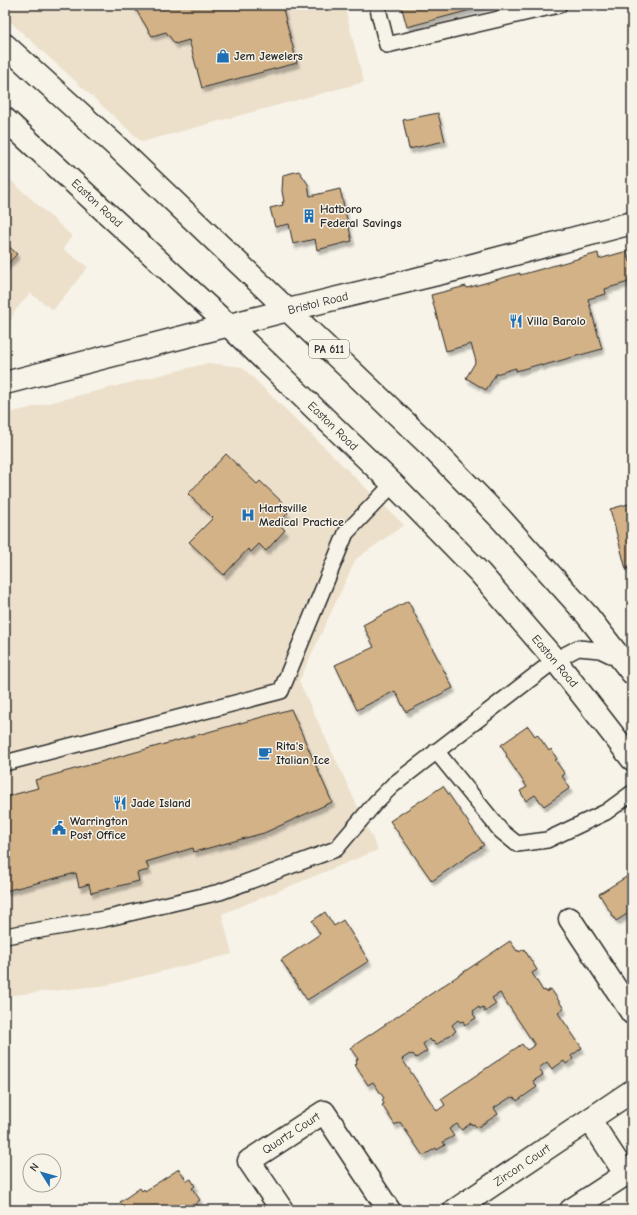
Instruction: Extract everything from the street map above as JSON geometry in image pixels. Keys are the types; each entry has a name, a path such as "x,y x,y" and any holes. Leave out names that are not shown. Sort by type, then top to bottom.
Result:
{"main road":[{"name":"PA 611","path":"5,45 115,145 418,435 501,519 587,616 627,667"},
{"name":"Easton Road","path":"5,119 229,326 393,484 480,573 555,660 632,759"},
{"name":"Bristol Road","path":"5,383 288,310 458,269 632,223"},
{"path":"570,919 632,1013"},
{"name":"Zircon Court","path":"455,1210 632,1092"},
{"name":"Quartz Court","path":"282,1210 250,1161 324,1112 389,1210"},
{"path":"571,1210 629,1172 590,1120"}],"lane":[{"path":"377,5 387,45 559,5"},
{"path":"5,762 281,691 346,533 393,484"},
{"path":"5,936 104,919 220,892 336,849 376,802 393,785 555,660 578,648 600,650 627,667"},
{"path":"436,752 501,831 517,844 547,840 606,812 632,793"}],"shaded area":[{"path":"5,5 344,5 364,82 142,142 5,17"},
{"path":"5,175 72,236 63,249 88,267 53,310 30,293 14,312 11,321 5,322"},
{"path":"208,363 242,367 404,525 356,559 299,681 378,850 222,914 232,954 107,985 5,996 5,414"}],"building":[{"path":"133,5 282,5 297,63 202,88 189,40 175,44 166,32 152,36"},
{"path":"401,5 489,5 407,27"},
{"path":"438,113 445,141 409,149 403,120"},
{"name":"Hatboro Federal Savings","path":"299,171 308,184 310,196 340,189 352,241 317,250 315,239 293,244 289,224 275,227 270,208 283,205 283,175"},
{"path":"5,243 17,254 5,267"},
{"name":"Villa Barolo","path":"627,251 630,262 632,261 632,281 605,289 606,294 588,299 602,349 541,366 541,364 516,371 516,368 496,374 486,390 466,378 476,361 471,344 446,351 431,295 466,286 467,288 520,273 520,275 598,253 599,259"},
{"name":"Hartsville Medical Practice","path":"226,454 257,484 260,481 282,502 279,505 288,513 278,523 285,530 266,551 259,544 251,552 248,549 224,575 189,542 213,518 188,494"},
{"path":"632,503 632,568 626,569 610,509"},
{"path":"408,601 453,688 406,712 395,691 357,710 335,665 374,647 363,625"},
{"path":"291,709 332,802 264,833 194,852 193,848 146,862 149,870 137,873 139,881 91,893 89,884 79,887 76,873 5,891 5,797 38,788 35,780"},
{"path":"528,726 535,736 537,734 549,751 551,749 557,759 555,760 565,774 562,776 570,788 544,806 535,795 526,801 520,791 527,787 506,756 507,755 501,745"},
{"path":"443,786 484,845 432,881 390,821"},
{"path":"631,874 632,911 616,921 599,894"},
{"path":"325,912 334,926 343,920 369,961 307,1000 281,960 320,934 312,921"},
{"path":"510,941 517,951 518,950 519,952 524,949 537,970 532,973 543,991 545,990 546,992 551,989 564,1009 558,1013 582,1048 571,1056 573,1059 566,1064 564,1061 552,1069 547,1062 539,1068 543,1075 533,1081 537,1087 517,1101 514,1097 511,1097 494,1108 498,1114 477,1128 471,1123 462,1130 457,1124 449,1129 454,1136 443,1142 445,1145 437,1150 436,1148 423,1156 400,1122 395,1125 382,1105 384,1104 382,1100 384,1098 373,1082 368,1085 355,1065 357,1063 356,1060 358,1059 350,1048","holes":["500,993 535,1045 527,1050 522,1044 441,1099 445,1105 437,1111 402,1059 410,1054 413,1054 416,1058 427,1051 423,1044 430,1039 436,1045 456,1031 452,1025 458,1020 460,1022 463,1021 465,1025 476,1018 473,1011 479,1007 480,1009 483,1007 485,1012 496,1004 492,998"]},
{"path":"179,1169 187,1181 191,1179 195,1186 192,1188 200,1200 195,1204 199,1210 118,1210 123,1206 120,1202 140,1188 142,1191 144,1189 145,1191"},
{"path":"205,1206 207,1210 199,1210"}],"place":[{"name":"Jem Jewelers","path":"223,56"},
{"name":"Hatboro Federal Savings","path":"309,216"},
{"name":"Villa Barolo","path":"516,321"},
{"name":"Hartsville Medical Practice","path":"248,515"},
{"name":"Rita's Italian Ice","path":"265,753"},
{"name":"Jade Island","path":"120,803"},
{"name":"Warrington Post Office","path":"59,828"}]}
